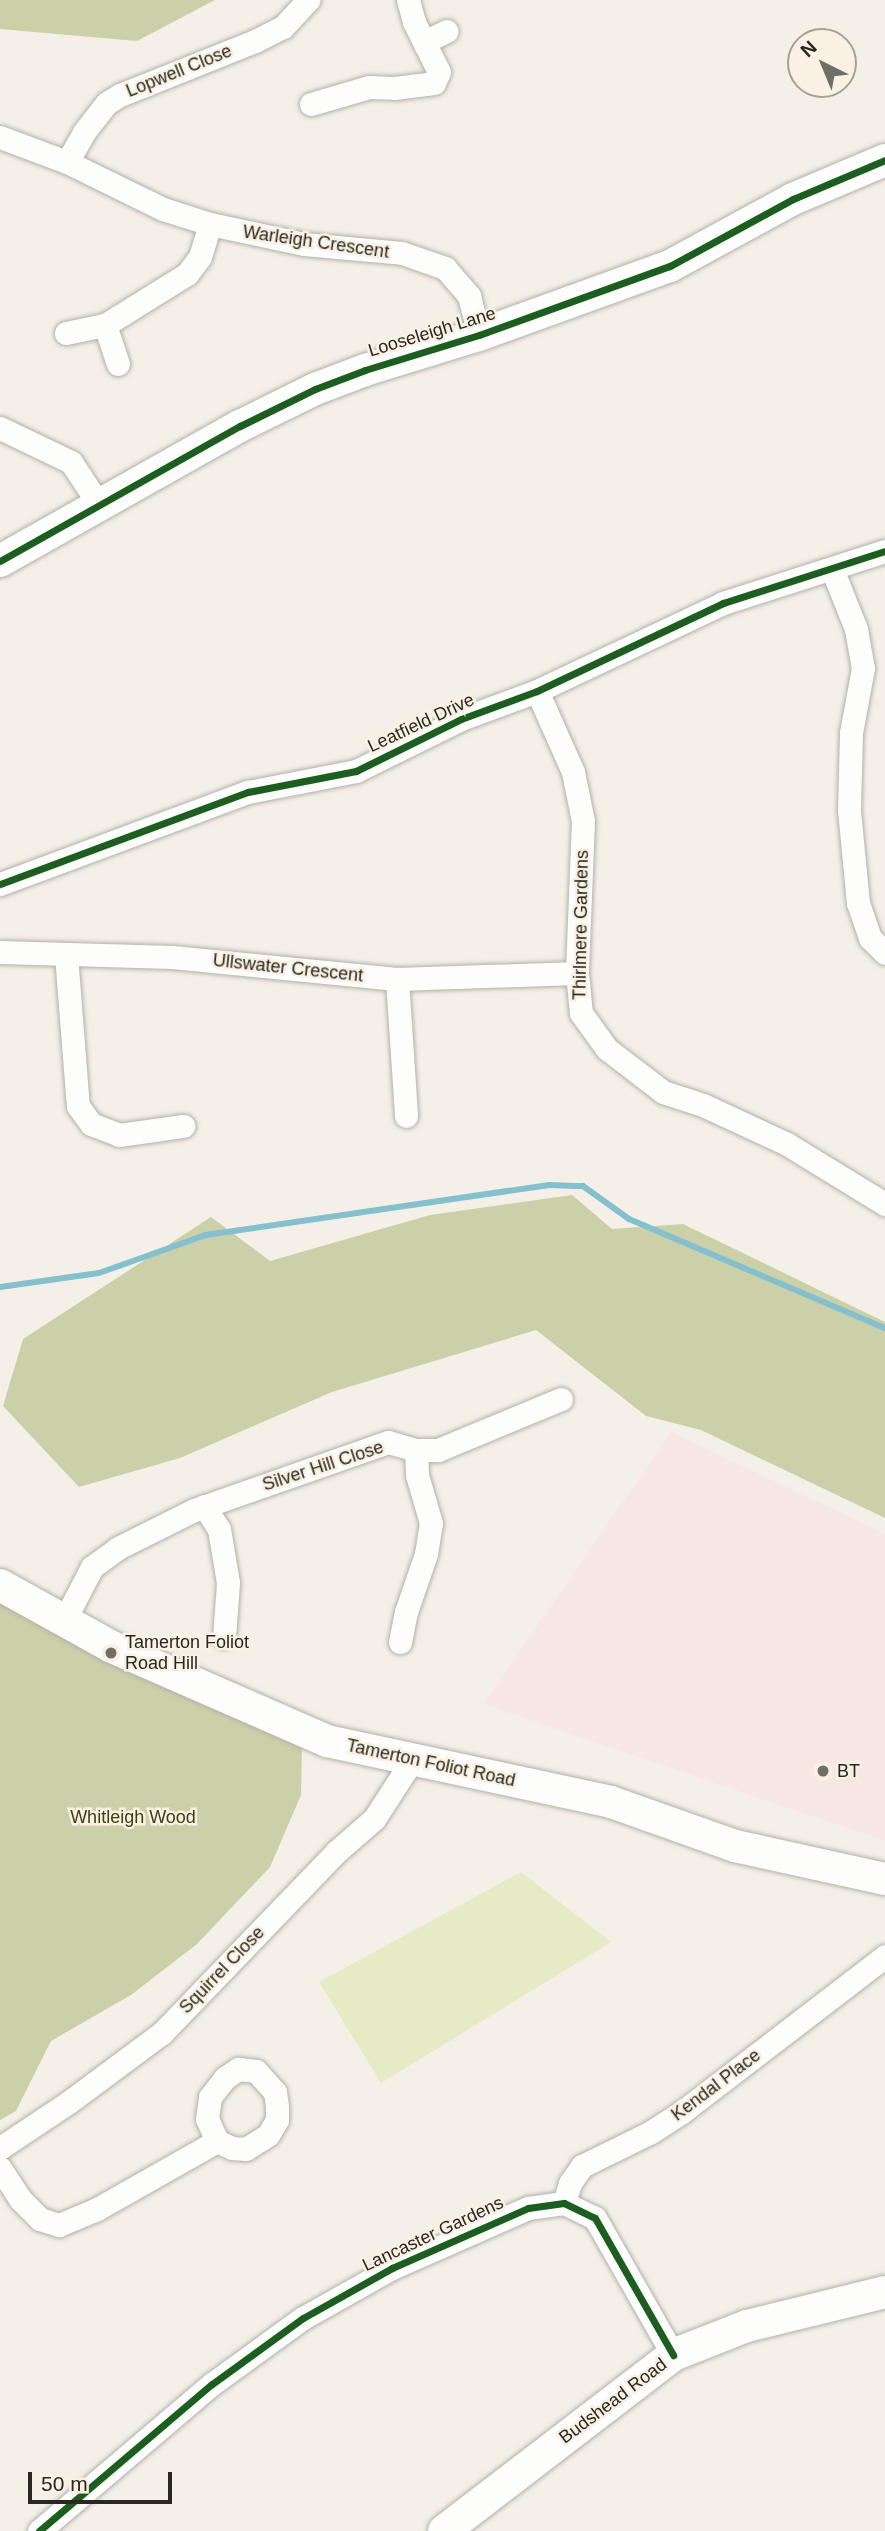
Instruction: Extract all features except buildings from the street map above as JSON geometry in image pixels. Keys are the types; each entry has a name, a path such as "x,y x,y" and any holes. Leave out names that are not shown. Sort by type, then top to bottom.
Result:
{"street":[{"name":"Lopwell Close","path":"67,162 84,132 107,103 120,95 255,41 283,27 309,0"},
{"path":"311,104 369,87 394,88 434,83 439,72 409,11 408,0"},
{"path":"424,42 447,31"},
{"name":"Warleigh Crescent","path":"0,137 67,162 163,209 210,224 304,244 402,253 445,268 469,296 479,335"},
{"name":"Looseleigh Lane","path":"0,561 240,426 315,389 365,370 479,335 670,266 793,199 885,160"},
{"path":"66,334 105,325 187,274 200,257 210,224"},
{"path":"105,325 118,364"},
{"path":"0,428 71,462 100,506"},
{"name":"Leatfield Drive","path":"0,884 248,792 356,771 461,719 537,691 723,603 885,551"},
{"path":"832,569 856,629 863,668 851,733 849,810 858,904 870,938 885,953"},
{"name":"Thirlmere Gardens","path":"537,691 573,772 583,821 577,973 580,1013 607,1049 657,1087 787,1144 885,1204"},
{"name":"Ullswater Crescent","path":"0,952 172,957 397,979 577,973"},
{"path":"66,955 78,1106 92,1124 120,1135 183,1126"},
{"path":"397,979 406,1116"},
{"name":"Silver Hill Close","path":"64,1620 92,1567 118,1548 204,1506 388,1442 416,1450 438,1450 561,1399"},
{"path":"400,1642 406,1612 426,1554 431,1523 417,1475 416,1450"},
{"path":"204,1506 219,1529 228,1583 224,1637"},
{"name":"Tamerton Foliot Road","path":"0,1585 112,1647 327,1741 611,1802 735,1846 885,1879"},
{"name":"Squirrel Close","path":"0,2148 69,2102 162,2033 326,1862 374,1819 413,1759"},
{"name":"Kendal Place","path":"564,2203 570,2183 582,2166 650,2132 682,2112 881,1967"},
{"path":"0,2168 21,2200 40,2219 59,2225 97,2209 217,2141"},
{"path":"564,2203 595,2218 673,2355"},
{"name":"Lancaster Gardens","path":"39,2531 212,2384 303,2318 392,2268 501,2218 527,2208 564,2203"},
{"name":"Budshead Road","path":"444,2531 673,2355 747,2326 885,2292"}],"shaded area":[{"path":"671,1432 885,1534 885,1841 483,1704"}],"green space":[{"path":"0,0 215,0 137,41 0,29"},
{"path":"572,1195 612,1229 683,1224 885,1322 885,1518 701,1430 646,1416 536,1330 332,1392 180,1458 79,1487 3,1406 23,1339 211,1217 270,1261 430,1215"},
{"name":"Whitleigh Wood","path":"0,1600 302,1747 301,1795 270,1867 197,1944 131,1995 51,2041 16,2111 0,2120"},
{"path":"521,1872 611,1942 381,2083 319,1982"}],"waterway":[{"path":"0,1287 99,1273 206,1235 549,1185 583,1186 629,1219 885,1328"}],"cycle path":[{"path":"0,561 240,426 315,389 365,370 479,335 670,266 793,199 885,160"},
{"path":"0,884 248,792 356,771 461,719 537,691 723,603 885,551"},
{"path":"39,2531 212,2384 303,2318 392,2268 528,2208 564,2203 595,2218 673,2355"}],"place":[{"name":"Tamerton Foliot Road Hill","path":"111,1653"},
{"name":"BT","path":"823,1771"}]}
